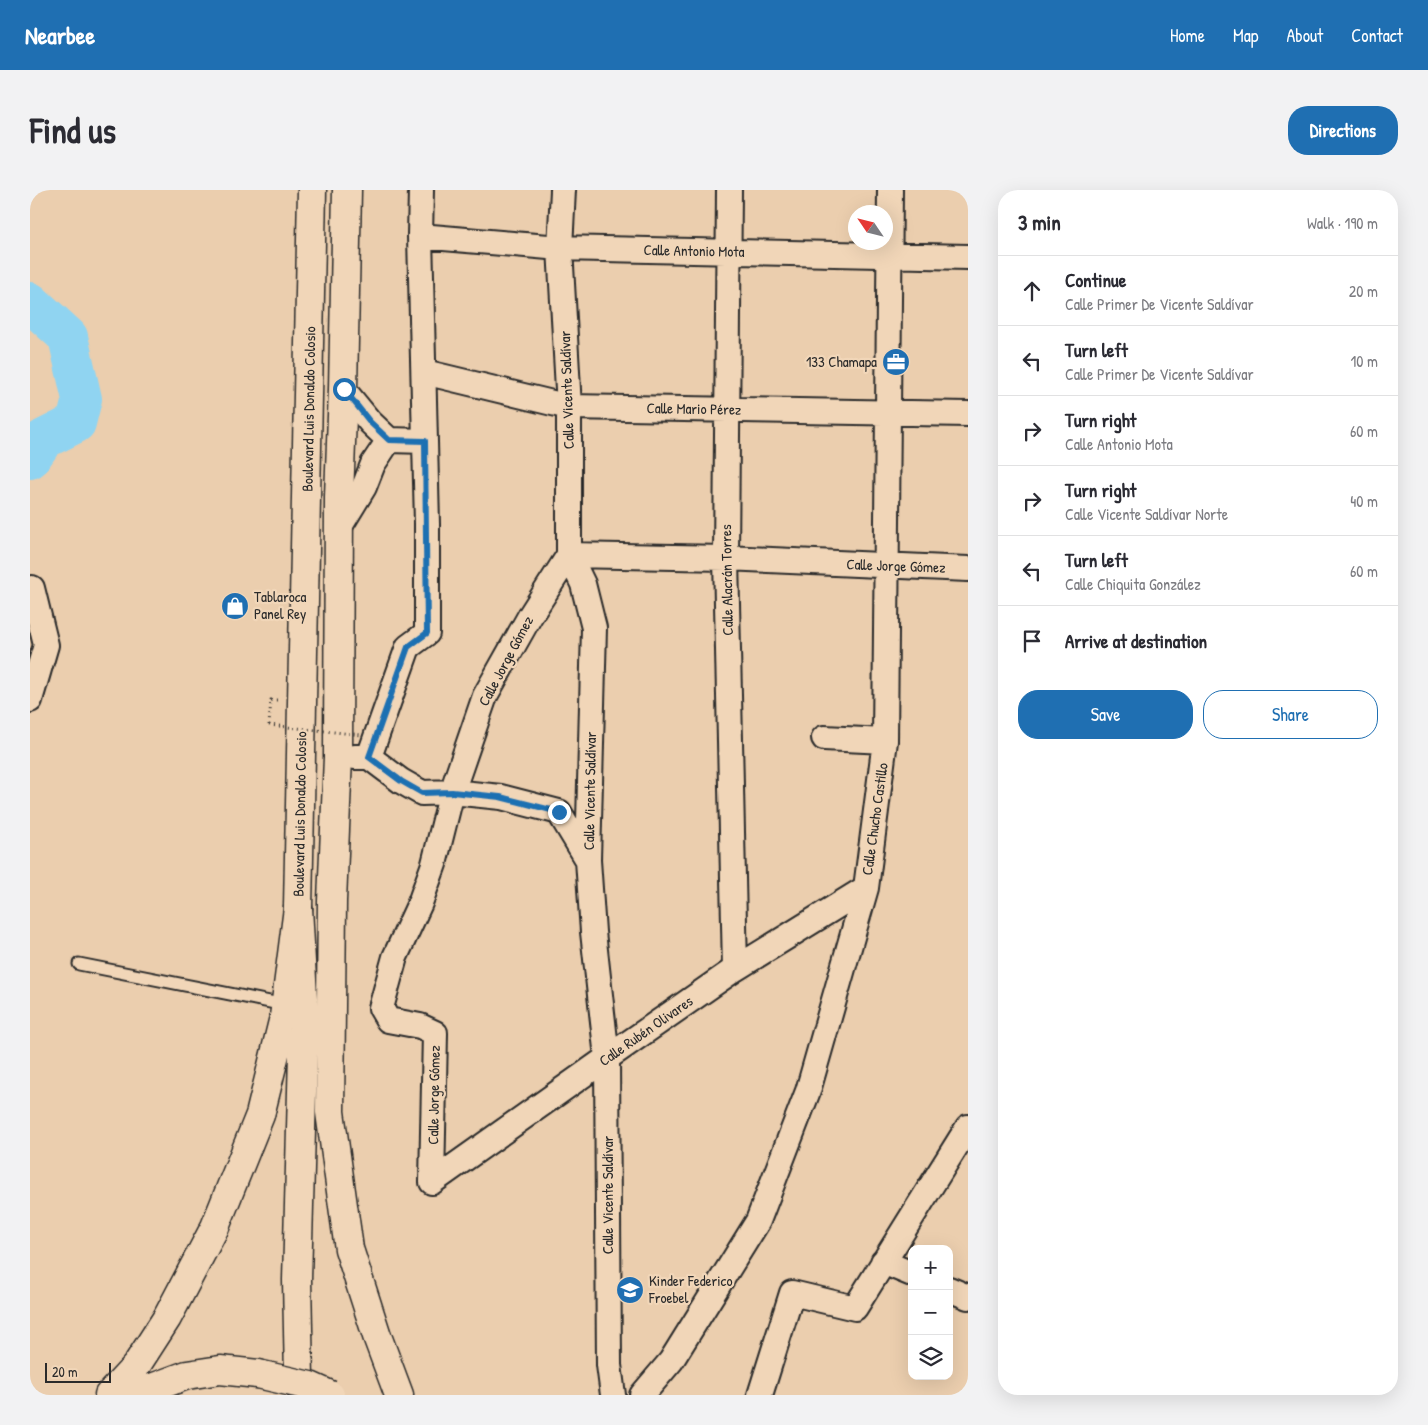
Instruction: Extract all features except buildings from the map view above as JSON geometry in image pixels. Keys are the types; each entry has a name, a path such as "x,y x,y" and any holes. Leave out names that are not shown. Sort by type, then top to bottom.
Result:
{"highway":[{"name":"Boulevard Luis Donaldo Colosio","path":"109,1395 136,1366 167,1318 215,1227 260,1115 284,1017 298,908 312,190"},
{"path":"347,190 344,389 339,528 338,757 332,901 330,1112 349,1249 377,1336 399,1395"},
{"path":"298,908 304,1016 297,1280 299,1379 303,1395"},
{"path":"133,1395 187,1375 220,1370 258,1374 310,1386 330,1395"}],"street":[{"path":"369,757 408,647 427,633 424,372 420,236 421,190"},
{"name":"Calle Vicente Saldívar","path":"563,190 560,248 569,407 569,555 583,584 594,628 588,860 593,932 607,1058 609,1366 613,1395"},
{"name":"Calle Alacrán Torres","path":"729,190 726,558 735,969"},
{"name":"Calle Chucho Castillo","path":"642,1395 671,1361 758,1221 808,1090 866,888 885,741 890,190"},
{"name":"Calle Antonio Mota","path":"420,236 560,248 968,257"},
{"name":"Calle Mario Pérez","path":"424,372 569,407 968,414"},
{"path":"344,389 370,422 389,440 425,441"},
{"path":"339,528 389,440"},
{"name":"Calle Jorge Gómez","path":"432,1182 434,1033 420,1026 388,1020 381,1008 395,957 420,903 434,864 452,792 484,696 530,616 569,555 726,558 968,569"},
{"path":"30,700 46,645 32,588"},
{"path":"824,738 885,741"},
{"path":"338,757 369,757 401,781 422,793 452,792 500,797 559,812 588,860"},
{"name":"Calle Rubén Olivares","path":"432,1182 735,969 866,888"},
{"path":"760,1395 792,1293 855,1308 968,1127"},
{"path":"883,1262 908,1272"},
{"path":"951,1290 968,1297"}],"lane":[{"path":"79,964 285,1005"}],"path":[{"path":"268,725 362,735"}],"waterway":[{"path":"30,302 68,337 82,399 76,423 44,439 30,459"}],"place":[{"name":"133 Chamapa","path":"896,362"},
{"name":"Tablaroca Panel Rey","path":"235,606"},
{"name":"Kinder Federico Froebel","path":"630,1290"}],"route":[{"path":"344,389 370,422 389,440 425,441 427,633 408,647 369,757 401,781 422,793 452,792 500,797 559,812"}]}
